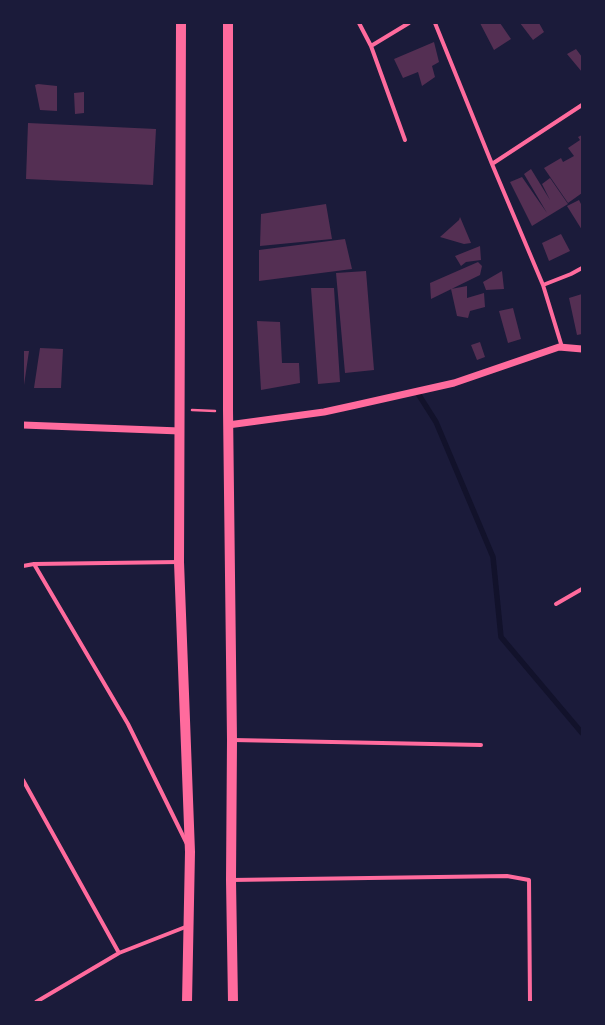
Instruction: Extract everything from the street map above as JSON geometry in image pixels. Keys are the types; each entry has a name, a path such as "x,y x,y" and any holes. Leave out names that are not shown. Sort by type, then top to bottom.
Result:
{"main road":[{"path":"180,23 181,409 179,562 190,852 188,1001"},
{"path":"228,23 228,425 232,740 231,1000"}],"street":[{"path":"359,23 371,46 405,140"},
{"path":"371,46 409,23"},
{"path":"435,23 543,285 562,348"},
{"path":"492,164 582,105"},
{"path":"543,285 582,268"},
{"path":"228,425 324,412 454,383 562,348 582,349"},
{"path":"23,425 180,431"},
{"path":"23,566 34,564 179,562"},
{"path":"34,564 128,724 190,852"},
{"path":"556,604 582,589"},
{"path":"232,740 481,745"},
{"path":"23,780 119,953"},
{"path":"231,880 507,876 528,880 530,1002"},
{"path":"36,1002 119,953 189,926"}],"building":[{"path":"480,23 500,23 511,39 494,50"},
{"path":"520,23 539,23 544,32 533,40"},
{"path":"434,42 439,62 432,66 435,77 422,86 418,72 403,78 394,59"},
{"path":"576,49 582,57 582,72 567,54"},
{"path":"35,85 57,86 57,111 40,110"},
{"path":"84,92 84,113 75,114 74,93"},
{"path":"28,123 156,129 153,185 26,179"},
{"path":"582,135 582,193 568,203 544,168 561,158 563,162 574,156 568,148 580,140 578,137"},
{"path":"531,169 550,200 542,184 550,178 568,204 532,226 510,182 522,177 547,213 524,174"},
{"path":"579,200 582,206 582,230 567,206"},
{"path":"326,204 332,239 260,246 261,214"},
{"path":"460,217 471,243 464,244 440,237 459,220"},
{"path":"561,234 570,251 549,261 542,243"},
{"path":"345,239 352,269 259,281 259,250"},
{"path":"480,246 481,260 466,262 461,266 455,256"},
{"path":"478,262 482,266 480,275 431,299 430,283"},
{"path":"366,271 374,370 345,373 336,273"},
{"path":"502,271 504,289 486,290 483,282"},
{"path":"467,286 467,298 484,293 485,307 470,311 468,318 457,316 451,289"},
{"path":"311,288 334,288 340,382 318,384"},
{"path":"582,294 582,334 577,335 569,298"},
{"path":"513,308 521,339 508,343 499,311"},
{"path":"257,321 280,322 282,363 299,363 300,383 261,390"},
{"path":"480,342 485,357 477,360 471,345"},
{"path":"40,348 63,349 61,388 34,388"},
{"path":"23,351 29,351 24,385 23,385"}],"waterway":[{"path":"417,392 436,422 493,557 501,637 582,733"}]}
